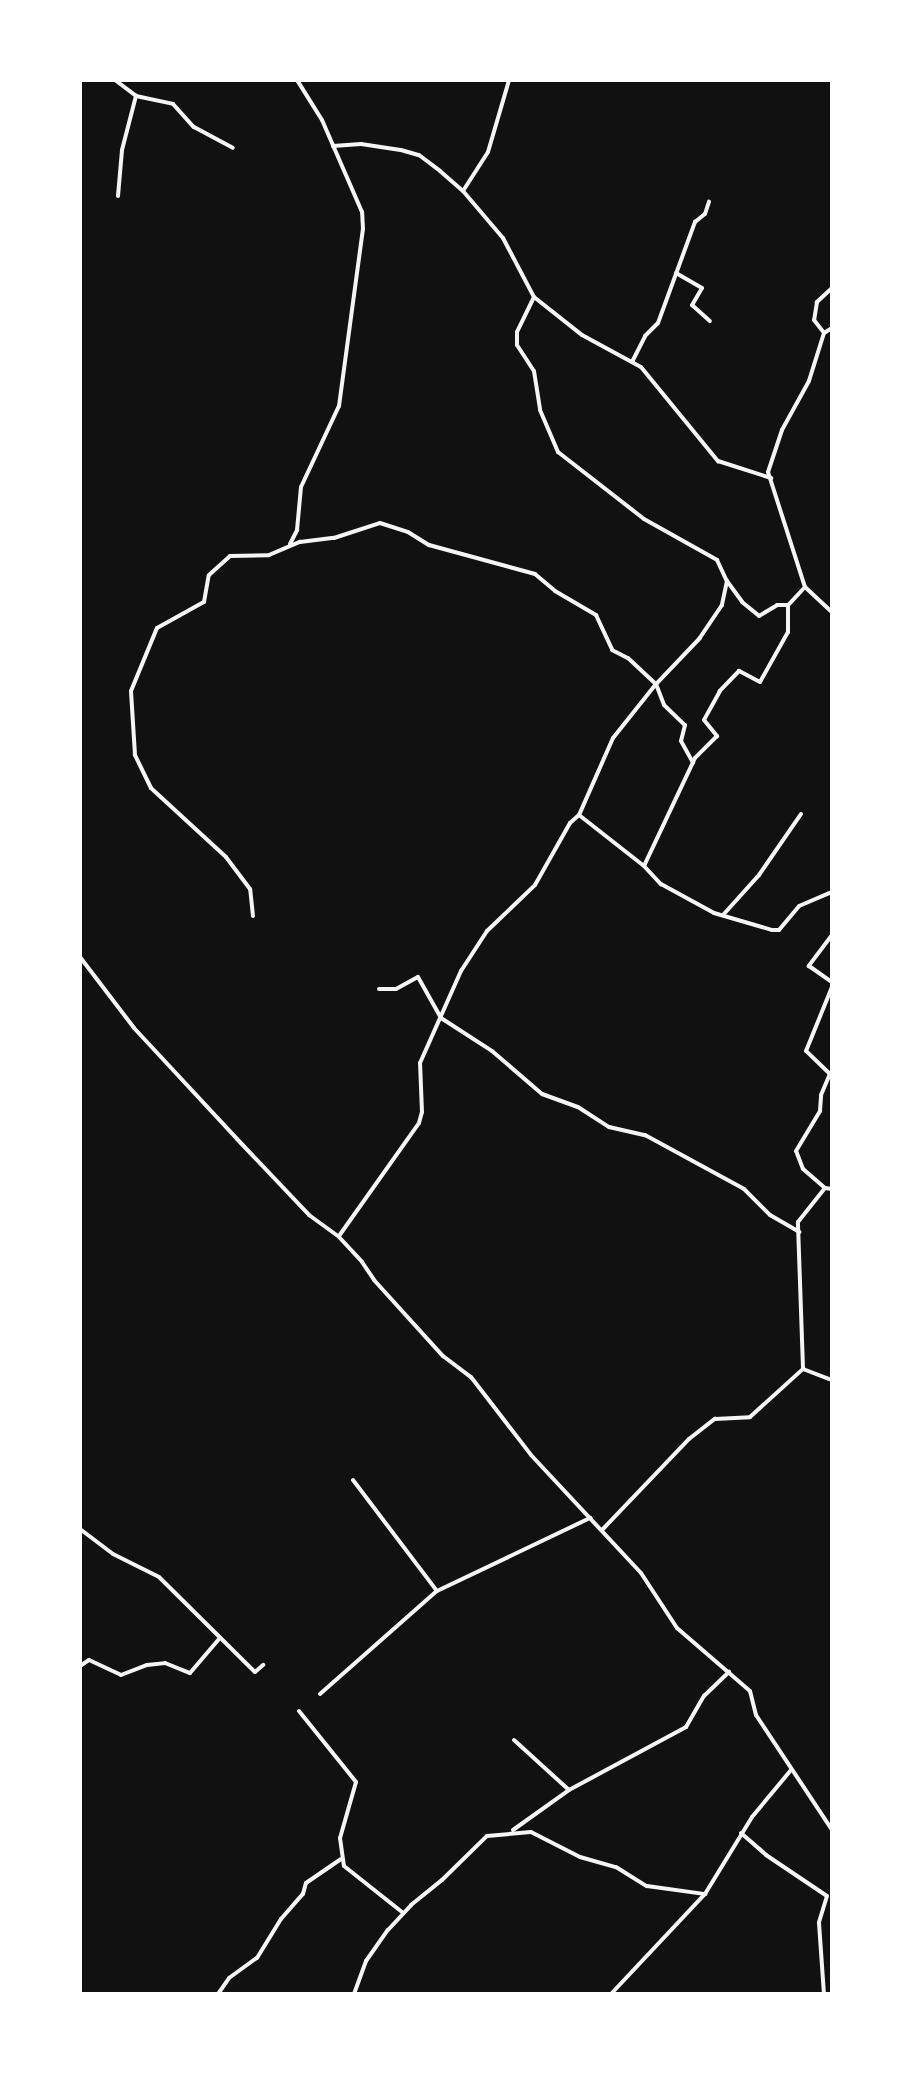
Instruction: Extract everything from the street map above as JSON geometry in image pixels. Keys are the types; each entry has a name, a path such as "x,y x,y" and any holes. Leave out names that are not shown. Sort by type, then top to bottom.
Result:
{"street":[{"path":"115,80 136,96 173,104 194,127 233,148"},
{"path":"289,546 297,530 301,487 339,406 358,272 362,212 322,120 297,80"},
{"path":"463,191 488,152 509,80"},
{"path":"118,196 122,150 136,96"},
{"path":"333,146 361,144 419,155 463,191 503,238 534,297 582,335 641,367 718,461 771,478"},
{"path":"632,362 645,336 658,323 695,222 705,214 709,202"},
{"path":"676,273 702,288 692,305 710,321"},
{"path":"824,333 814,320 817,302 832,288"},
{"path":"534,297 517,332 517,345 534,371 540,410 558,452 644,519 717,560 742,602 759,616 777,605 788,605"},
{"path":"832,328 824,333 809,381 782,430 768,472 805,587 832,612"},
{"path":"253,916 250,889 226,857 151,788 135,755 131,691 157,628 204,602 209,575 230,556 269,555 289,546 334,538 380,523 408,532 429,545 535,574 555,591 596,615 612,650 628,658 656,684 664,705 685,725 681,741 693,763"},
{"path":"339,1237 419,1123 422,1112 420,1063 472,953 487,931 535,885 570,823 579,815 613,738 656,684 700,638 722,605 727,581"},
{"path":"644,866 693,763 717,736 704,720 726,683 739,671 760,682 788,632 788,605 805,587"},
{"path":"723,915 759,875 801,814"},
{"path":"579,815 644,866 661,884 723,915 779,930 799,906 832,892"},
{"path":"832,935 809,966 832,985 806,1051 830,1074 821,1095 820,1111 796,1151 803,1169 825,1188 832,1189"},
{"path":"80,957 134,1028 237,1139 309,1215 339,1237 443,1356 471,1377 531,1455 641,1573 677,1628 750,1691 756,1715 832,1830"},
{"path":"379,989 396,989 418,977 441,1018 492,1051 542,1094 578,1107 609,1127 645,1135 681,1154 744,1189 770,1215 799,1232"},
{"path":"803,1369 798,1307 802,1277 798,1222 825,1188"},
{"path":"803,1369 832,1380"},
{"path":"601,1530 689,1439 715,1419 750,1417 803,1369"},
{"path":"353,1480 437,1591"},
{"path":"320,1694 437,1591 590,1518"},
{"path":"80,1529 113,1554 159,1577 255,1672 263,1665"},
{"path":"80,1666 89,1660 121,1675 147,1665 165,1663 190,1673 219,1639"},
{"path":"512,1831 569,1790 686,1727 704,1696 729,1672"},
{"path":"299,1711 356,1782 340,1838 344,1866 403,1913"},
{"path":"514,1740 569,1790"},
{"path":"611,1994 705,1894 741,1833 791,1770"},
{"path":"354,1994 366,1961 403,1913 487,1836 512,1831 531,1832 547,1837 580,1857 616,1867 647,1886 705,1894"},
{"path":"741,1833 766,1855 827,1896 819,1923 824,1994"},
{"path":"218,1994 229,1978 257,1958 281,1919 303,1894 306,1883 341,1859"}]}
